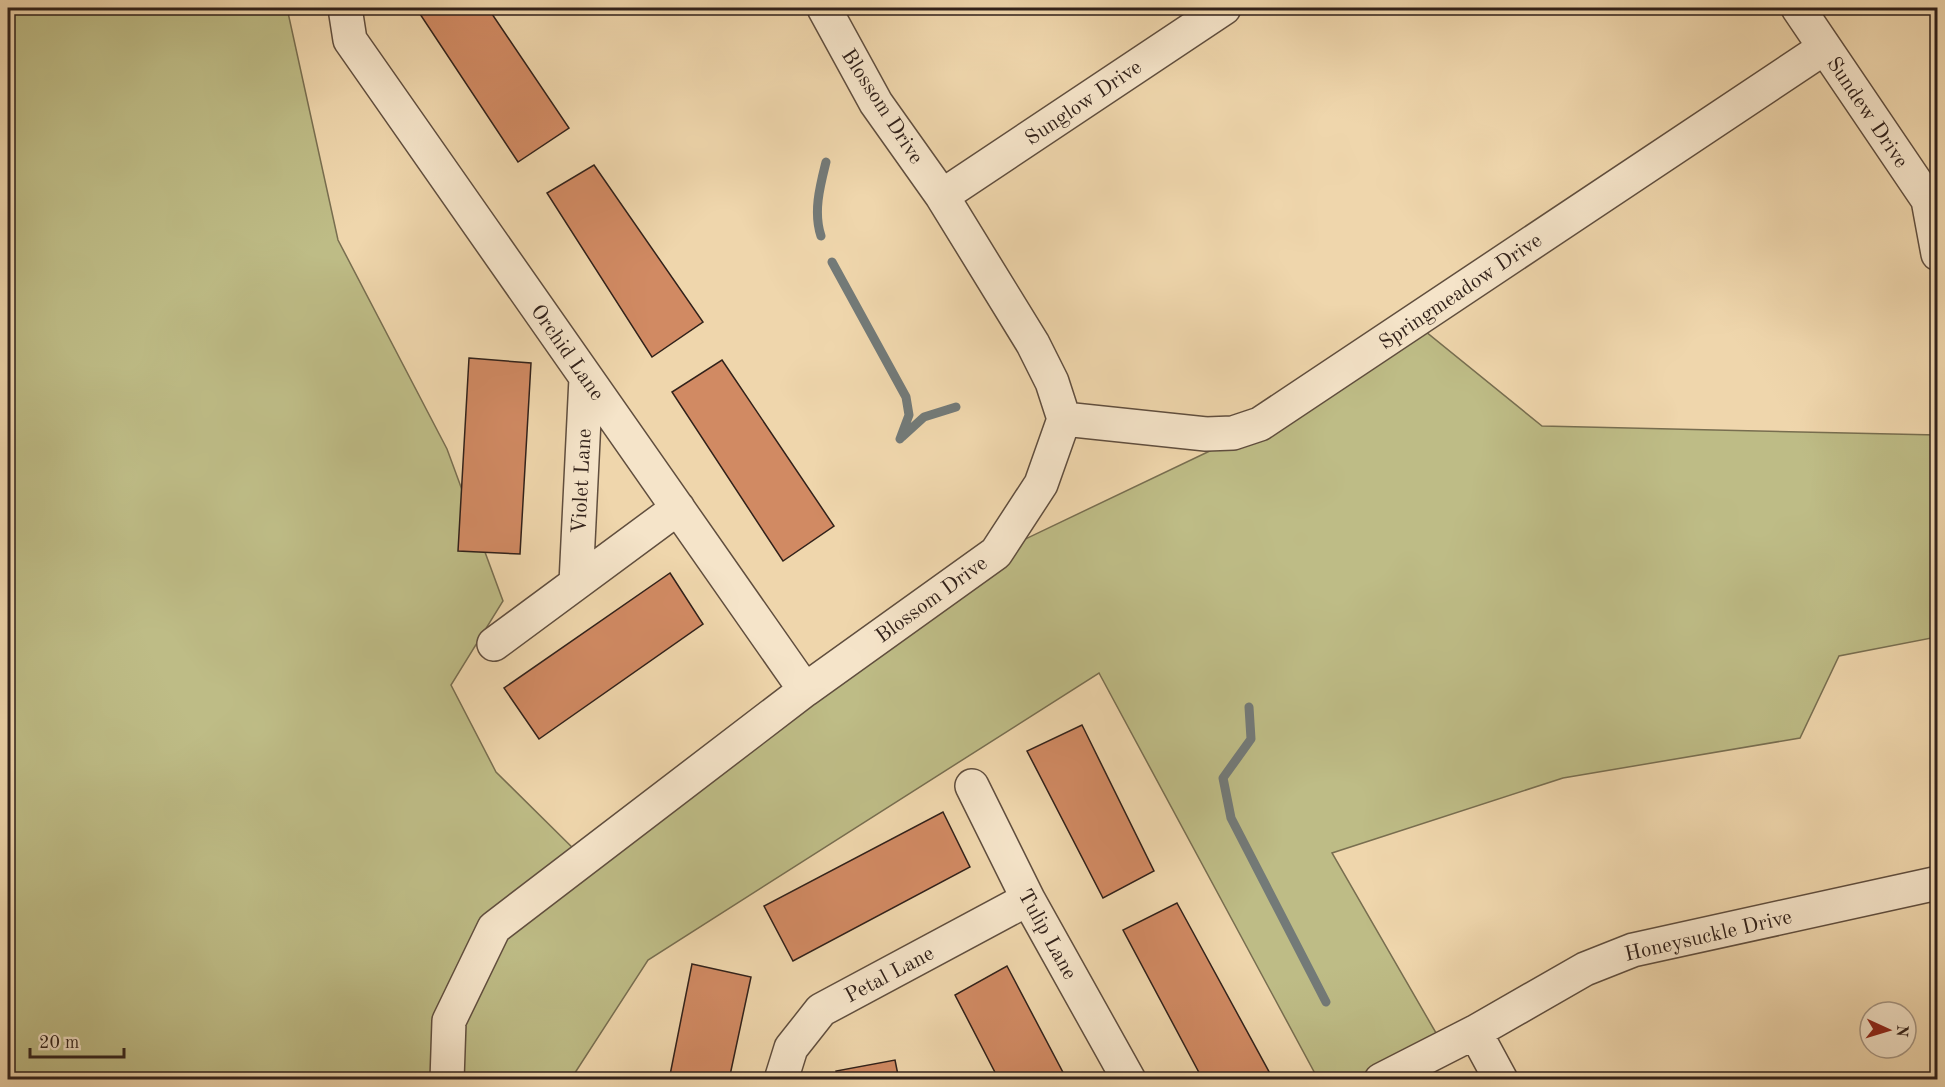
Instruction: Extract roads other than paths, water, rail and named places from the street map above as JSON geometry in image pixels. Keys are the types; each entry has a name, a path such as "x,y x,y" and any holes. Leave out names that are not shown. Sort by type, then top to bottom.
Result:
{"street":[{"name":"Orchid Lane","path":"345,8 350,40 805,690"},
{"name":"Blossom Drive","path":"447,1080 449,1021 494,928 805,690 996,553 1041,484 1064,419 1052,382 1033,344 942,196 876,103 824,8"},
{"name":"Sunglow Drive","path":"942,196 1224,8"},
{"name":"Sundew Drive","path":"1798,8 1928,201 1938,255"},
{"name":"Springmeadow Drive","path":"1064,419 1206,434 1233,433 1260,424 1824,48"},
{"name":"Violet Lane","path":"576,583 586,378"},
{"name":"Violet Lane","path":"494,644 678,508"},
{"name":"Tulip Lane","path":"972,786 1028,899 1129,1080"},
{"name":"Honeysuckle Drive","path":"1381,1080 1476,1032 1585,969 1633,950 1938,883"},
{"name":"Petal Lane","path":"781,1080 791,1048 821,1010 1028,899"},
{"path":"1476,1032 1501,1080"}],"waterway":[{"path":"821,236 817,208 826,162"},
{"path":"832,262 906,397 909,415 900,439"},
{"path":"902,437 924,417 956,407"},
{"path":"1249,707 1251,739 1223,778 1231,818 1326,1002"}]}
